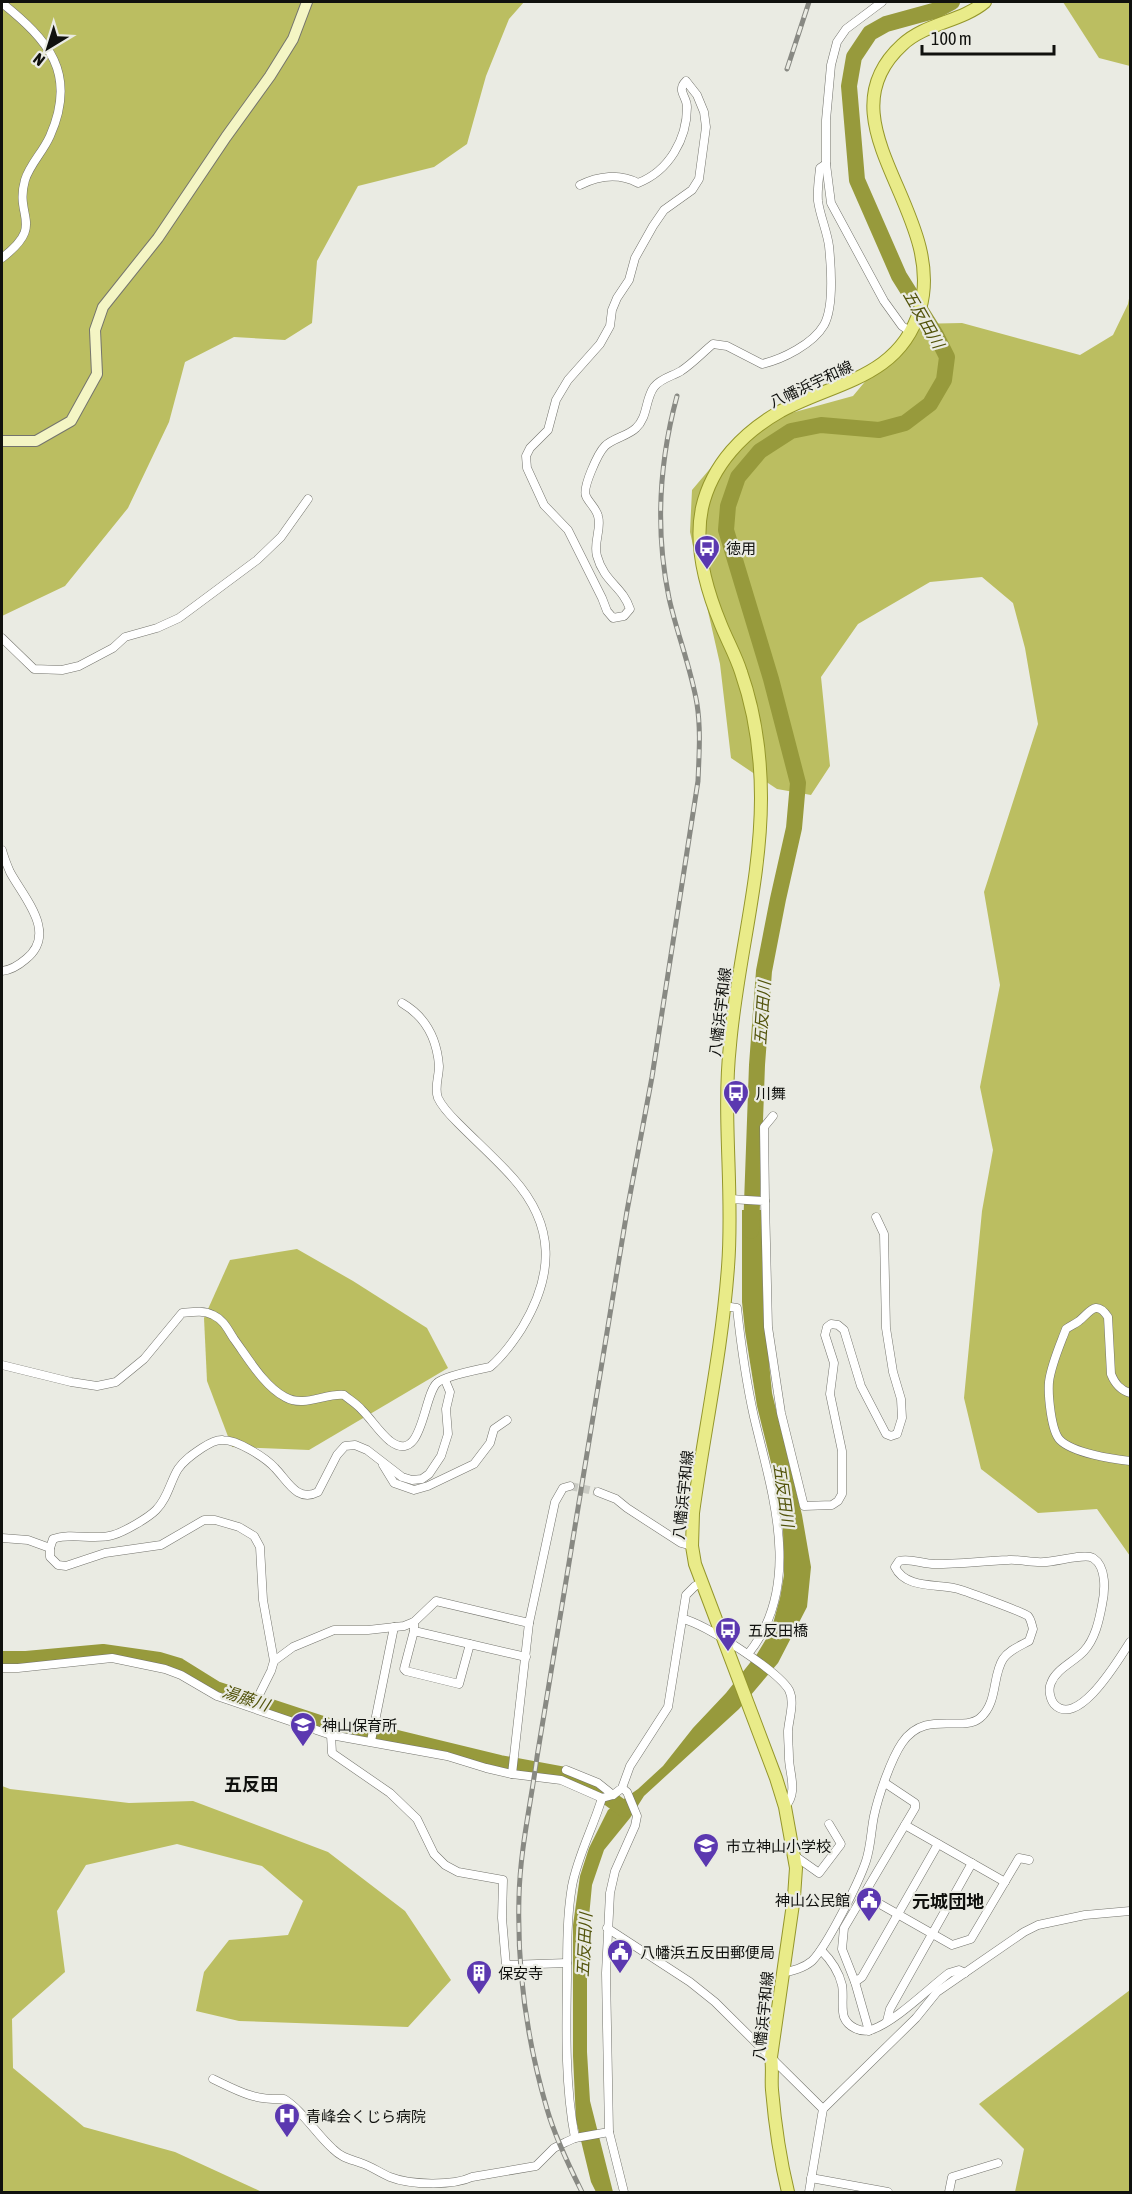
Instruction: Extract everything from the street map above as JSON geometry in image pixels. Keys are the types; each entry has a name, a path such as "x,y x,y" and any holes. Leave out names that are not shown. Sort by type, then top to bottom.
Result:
{"main road":[{"name":"八幡浜宇和線","path":"788,2193 781,2161 771,2087 773,2071 771,2057 794,1897 795,1856 785,1807 776,1778 701,1583 692,1546 693,1513 729,1264 734,1199 727,1129 729,1051 733,1010 759,846 762,796 751,701 740,667 719,622 702,567 700,533 702,508 722,461 736,445 783,410 873,371 886,361 913,328 922,304 925,263 914,223 875,130 872,110 873,92 880,73 891,56 906,41 969,14 985,2"}],"street":[{"path":"2,441 36,441 71,421 97,374 95,330 103,306 158,238 270,76 292,39 307,2"},
{"path":"882,2 846,29 837,42 831,64 826,120 826,164 831,203 884,301 902,326 913,328"},
{"path":"2,3 31,27 53,56 59,74 60,96 50,137 28,172 24,183 23,195 27,227 16,246 2,258"},
{"path":"580,185 593,179 613,177 630,179 638,183 644,181 662,166 674,153 682,138 687,103 681,92 682,85 686,81 697,95 704,112 705,127 699,179 692,190 664,210 653,226 635,258 629,280 615,304 610,326 600,344 568,380 556,400 549,430 530,448 526,456 527,468 544,505 568,530 607,611 614,618 624,616 630,609 626,598 604,575 597,556 595,546 599,525 598,514 585,495 589,477 605,446 636,429 643,420 654,387 669,376 680,372 713,344 727,346 762,364 779,360 792,353 823,327 827,318 831,287 829,246 818,200 820,168 826,164"},
{"path":"2,638 34,669 62,670 79,666 113,648 125,637 157,628 179,618 257,560 282,537 308,500"},
{"path":"2,850 10,872 39,923 39,932 38,946 34,953 18,966 2,971"},
{"path":"2,1365 71,1382 97,1386 116,1383 144,1359 182,1313 196,1311 216,1316 224,1322 262,1376 278,1393 294,1401 344,1395 362,1409 390,1441 401,1446 409,1444 417,1437 431,1392 438,1382 490,1367 517,1335 542,1289 546,1250 538,1216 514,1179 454,1118 438,1097 436,1090 439,1067 433,1036 424,1020 402,1003"},
{"path":"773,1116 764,1127 763,1200 768,1327 781,1413 804,1506 832,1505 838,1502 842,1494 842,1451 830,1394 834,1363 825,1335 826,1328 831,1324 838,1324 844,1330 861,1386 886,1434 891,1436 897,1434 901,1428 901,1399 893,1371 886,1328 884,1234 876,1217"},
{"path":"734,1199 763,1200"},
{"path":"724,1306 737,1308 745,1374 769,1478 780,1553 775,1601 759,1641 749,1655"},
{"path":"1131,1393 1120,1389 1111,1374 1108,1317 1096,1308 1089,1310 1081,1320 1065,1329 1049,1382 1051,1418 1056,1434 1070,1447 1131,1461"},
{"path":"256,1703 272,1671 274,1661 263,1600 260,1547 254,1536 239,1527 215,1520 204,1520 160,1545 105,1552 66,1566 58,1565 50,1557 50,1548 54,1539 112,1536 146,1517 164,1500 178,1469 190,1457 220,1439 231,1441 259,1455 274,1467 297,1492 306,1495 318,1492 336,1455 345,1446 355,1445 367,1450 402,1477 412,1480 422,1479 436,1467 448,1434 446,1409 450,1392 445,1380"},
{"path":"381,1461 394,1483 414,1490 428,1486 474,1464 490,1443 494,1429 507,1420"},
{"path":"513,1768 529,1623 555,1502 563,1488 570,1486"},
{"path":"598,1492 616,1499 681,1543 692,1546"},
{"path":"2,1538 28,1540 50,1548"},
{"path":"782,1972 797,1969 811,1962 821,1950 866,1861 874,1815 898,1750 904,1740 919,1728 939,1723 972,1723 982,1717 993,1695 1002,1660 1011,1651 1029,1641 1034,1629 1028,1616 1018,1610 956,1588 929,1586 908,1580 899,1575 896,1567 898,1561 908,1559 926,1564 950,1564 1009,1560 1042,1562 1087,1556 1095,1559 1101,1568 1105,1584 1103,1605 1093,1639 1084,1651 1056,1675 1051,1683 1049,1693 1053,1704 1061,1710 1071,1710 1091,1696 1131,1642"},
{"path":"624,2193 605,2133 607,1928 610,1893 615,1871 635,1826 637,1815 625,1790 630,1766 668,1707 686,1595 701,1583"},
{"path":"470,1644 459,1684 404,1669 414,1627 436,1601 529,1623"},
{"path":"683,1619 706,1629 749,1655 778,1677 790,1691 792,1707 788,1730 789,1762 794,1789 790,1802 785,1807"},
{"path":"274,1661 292,1647 334,1629 368,1630 394,1627 414,1627 470,1644 525,1657"},
{"path":"372,1736 394,1627"},
{"path":"2,1668 112,1658 165,1669 181,1675 217,1696 256,1703 331,1735 372,1736 486,1768 513,1768 561,1780 607,1796 625,1790"},
{"path":"331,1735 332,1753 381,1786 411,1812 422,1827 435,1854 445,1865 458,1872 502,1880 506,1965 567,1963"},
{"path":"566,1770 598,1783 607,1796"},
{"path":"869,2031 843,1949 842,1938 844,1928 905,1825 915,1803 885,1783"},
{"path":"577,2138 569,2107 567,1963 572,1886 579,1860 607,1796"},
{"path":"795,1856 819,1874 841,1844 829,1824"},
{"path":"905,1825 1005,1882"},
{"path":"855,1982 862,1977 938,1844"},
{"path":"864,1895 952,1945 971,1939 1019,1858 1029,1860"},
{"path":"887,2021 890,2009 972,1863"},
{"path":"808,2193 823,2109 916,2018 937,1992 1024,1932 1038,1925 1085,1915 1131,1911"},
{"path":"607,1928 715,2001 823,2109"},
{"path":"821,1950 829,1959 842,1984 844,2016 848,2024 859,2030 869,2031 887,2021 949,1973 959,1970 965,1973"},
{"path":"213,2079 251,2097 264,2100 284,2100 333,2150 346,2159 362,2163 390,2177 408,2181 432,2183 464,2181 472,2177 536,2166 554,2148 577,2138 605,2133"},
{"path":"949,2193 952,2177 998,2163"},
{"path":"811,2178 888,2193"}],"green space":[{"path":"2,2 524,2 509,19 486,76 467,144 434,167 358,186 317,261 312,323 285,340 234,337 185,362 169,422 128,508 65,586 2,616"},
{"path":"1063,2 1130,2 1130,66 1099,58"},
{"path":"1130,293 1130,1556 1097,1509 1038,1513 981,1469 964,1398 982,1211 993,1150 980,1087 1000,985 984,892 1038,724 1025,648 1013,603 982,577 930,582 858,624 821,677 830,766 811,795 777,789 731,758 720,664 690,532 692,490 725,451 784,415 853,396 913,324 962,323 1080,355 1113,335 1128,304"},
{"path":"297,1249 427,1328 448,1368 309,1450 232,1447 207,1381 204,1318 230,1260"},
{"path":"2,1786 10,1789 129,1803 193,1801 328,1852 405,1911 451,1980 408,2027 239,2021 196,2011 204,1972 229,1940 288,1935 303,1901 262,1866 177,1844 86,1865 57,1911 65,1972 12,2019 13,2068 84,2127 175,2152 262,2192 2,2192"},
{"path":"1130,1990 1130,2192 1015,2192 1024,2149 979,2104"}],"water":[{"path":"742,1210 762,1210 763,1300 772,1393 802,1515 811,1567 807,1607 778,1663 739,1709 644,1796 630,1818 604,1850 592,1885 587,1938 587,2052 590,2101 613,2192 596,2192 591,2182 576,2120 573,2056 573,1925 580,1876 589,1848 608,1810 638,1789 663,1766 757,1654 771,1631 784,1575 783,1530 775,1479 757,1406 745,1331 742,1302"}],"waterway":[{"name":"五反田川","path":"751,1231 757,1065 764,971 794,828 798,783 771,679 726,530 728,506 738,477 760,451 791,431 821,425 879,430 905,423 930,404 944,380 947,357 899,276 857,180 849,86 854,57 870,33 886,24 937,10 952,2"},
{"name":"湯藤川","path":"2,1659 103,1652 159,1660 179,1666 216,1689 332,1727 397,1738 500,1763 566,1775 595,1788 624,1809"}],"tunnel":[{"path":"570,1486 598,1492"}],"railway":[{"path":"787,69 809,2"},
{"path":"582,2192 554,2130 534,2057 522,1977 519,1923 520,1879 537,1757 627,1211 652,1077 698,781 697,704 669,598 662,547 663,471 677,396"}],"place":[{"name":"徳用","path":"707,571"},
{"name":"川舞","path":"736,1116"},
{"name":"五反田橋","path":"728,1653"},
{"name":"神山保育所","path":"303,1748"},
{"name":"市立神山小学校","path":"706,1869"},
{"name":"神山公民館","path":"869,1923"},
{"name":"八幡浜五反田郵便局","path":"620,1975"},
{"name":"保安寺","path":"479,1996"},
{"name":"青峰会くじら病院","path":"287,2139"}],"district":[{"name":"五反田","path":"251,1784"},
{"name":"元城団地","path":"948,1901"}]}
